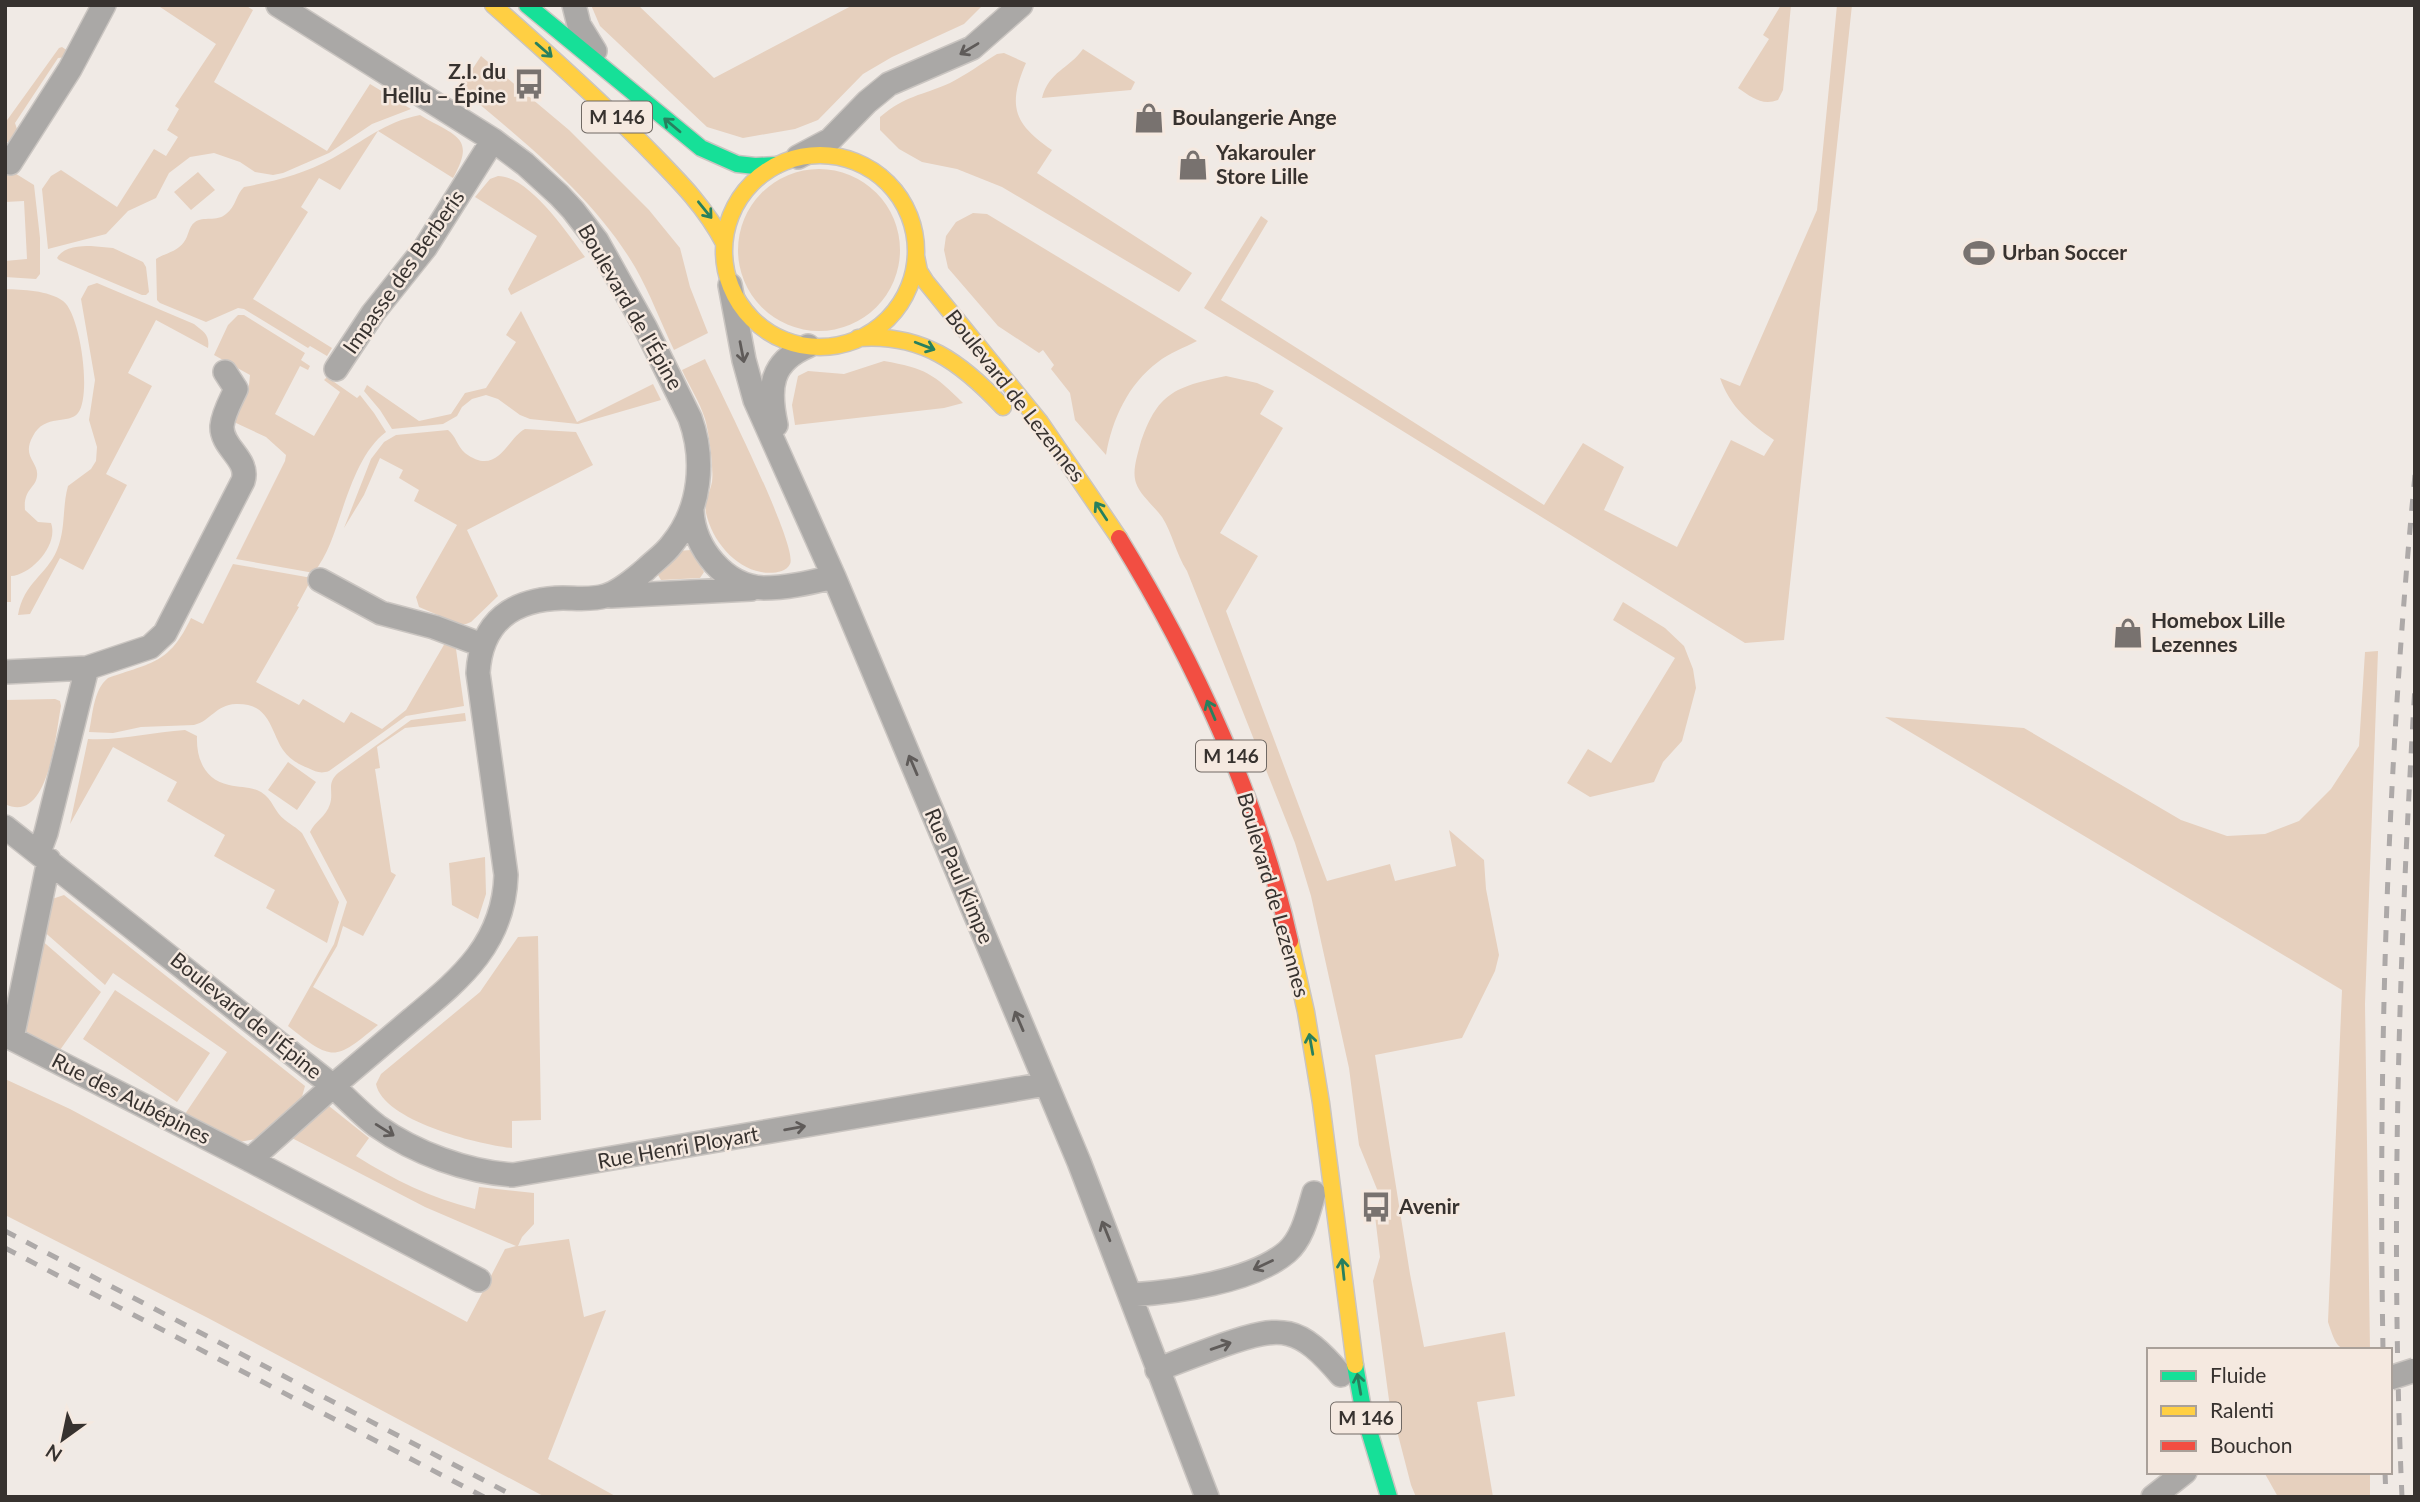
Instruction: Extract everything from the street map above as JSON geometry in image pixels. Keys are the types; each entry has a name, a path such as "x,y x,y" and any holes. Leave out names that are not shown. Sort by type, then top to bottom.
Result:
{"main road":[{"name":"M 146","path":"492,5 573,76 663,164 709,214 724,243"},
{"name":"M 146","path":"527,5 681,133 721,160 750,167 787,161"},
{"path":"820,155 842,157 863,165 882,177 897,193 908,213 914,234 916,256 912,277 899,305 885,321 858,338 839,345 808,346 787,341 760,326 739,303 724,264 724,243 732,212 743,193 758,177 787,161 820,155"},
{"name":"Boulevard de Lezennes","path":"916,256 926,282 1035,415 1127,551 1181,647 1236,768 1275,888 1305,1009 1353,1350 1364,1411 1389,1497"},
{"name":"Boulevard de Lezennes","path":"858,338 889,336 929,347 971,374 1012,417"},
{"name":"Boulevard de Lezennes","path":"1052,468 1100,539"},
{"path":"1114,561 1170,661"},
{"path":"1314,1187 1319,1234"},
{"name":"M 146","path":"1335,1348 1357,1443 1375,1497"}],"street":[{"path":"10,163 70,69 104,5"},
{"name":"Boulevard de l'Épine","path":"278,5 493,140 541,177 573,210 597,241 651,339 695,430 699,462 696,494 692,511 679,536 661,557 636,579 604,597"},
{"path":"574,5 579,25 611,74"},
{"path":"787,161 830,140 889,84 972,48 1021,5"},
{"name":"Impasse des Berberis","path":"336,369 373,313 425,248 493,140"},
{"name":"Rue Paul Kimpe","path":"730,285 748,378 755,400 834,578 1046,1084 1207,1497"},
{"name":"Rue Paul Kimpe","path":"783,459 772,410 773,382 784,360 791,353 808,346"},
{"path":"5,672 88,668 150,647 165,633 245,474 243,465 229,446 222,428 223,418 236,389 225,372"},
{"name":"Boulevard de l'Épine","path":"692,511 697,539 714,564 737,580 762,588"},
{"name":"Boulevard de l'Épine","path":"5,827 333,1086 463,975 484,950 498,920 505,898 506,875 478,673 482,645 498,621 521,604 550,598 762,588 834,578"},
{"path":"320,580 381,613 427,624 482,645"},
{"name":"Rue des Aubépines","path":"88,668 49,821 9,1037 479,1280"},
{"name":"Rue Henri Ployart","path":"333,1086 376,1125 423,1151 463,1166 513,1175 1046,1084"},
{"path":"250,1160 333,1086"},
{"path":"1130,1295 1206,1285 1244,1274 1270,1262 1287,1252 1294,1243 1303,1227 1314,1187"},
{"path":"1157,1370 1244,1338 1271,1331 1284,1332 1301,1339 1322,1353 1341,1375"},
{"path":"2392,1377 2415,1370"},
{"path":"2153,1497 2182,1474"}],"shaded area":[{"path":"157,5 245,5 253,10 214,82 327,151 370,84 411,109 372,124 329,153 283,173 273,175 255,172 240,162 214,153 190,157 169,173 156,198 128,211 106,234 48,249 42,189 51,176 61,170 117,207 154,149 166,156 178,137 167,130 179,109 175,106 216,44"},
{"path":"591,5 638,5 714,78 853,5 983,5 964,24 892,57 863,74 818,120 795,129 743,138 707,127 600,26"},
{"path":"1781,5 1791,5 1783,90 1778,100 1767,102 1738,88 1769,39 1763,35"},
{"path":"1837,5 1852,5 1784,640 1745,643 1204,308 1261,216 1268,221 1221,300 1544,505 1583,443 1624,467 1604,510 1677,547 1731,440 1764,456 1774,440 1742,414 1729,398 1720,378 1740,386 1817,210"},
{"path":"62,47 71,53 68,57 58,58 15,123 19,135 5,143 5,123"},
{"path":"1083,49 1135,82 1131,90 1042,98 1054,76"},
{"path":"1004,53 1026,63 1017,91 1018,113 1029,131 1052,150 1037,173 1192,273 1179,292 1002,187 957,169 922,162 899,149 880,130 880,117 898,104 950,83 997,54"},
{"path":"481,56 569,130 649,210 680,248 690,287 708,333 674,350 635,267 599,217 555,171 460,88"},
{"path":"420,115 452,133 462,145 463,153 453,178 378,131"},
{"path":"378,131 340,190 319,178 301,207 308,212 253,299 332,348 327,356 310,346 308,348 244,309 238,308 206,322 157,300 156,259 181,245 195,222 226,214 244,187 311,168"},
{"path":"5,167 34,185 40,238 40,274 36,279 5,277 5,261 27,259 24,201 5,202"},
{"path":"819,169 850,175 864,182 876,193 887,205 894,219 900,250 894,281 887,295 876,307 864,318 850,325 819,331 788,325 774,318 762,307 751,295 744,281 738,250 744,219 751,205 762,193 774,182 788,175"},
{"path":"198,172 215,190 191,210 174,192"},
{"path":"498,176 522,185 535,196 585,257 511,295 508,289 537,236 475,197 490,179"},
{"path":"973,213 987,214 1197,341 1162,359 1138,381 1117,416 1106,455 1075,420 1070,393 1051,369 1054,365 1043,350 1039,353 998,326 948,268 944,250 946,236 956,222"},
{"path":"91,246 113,248 143,262 149,292 142,295 57,258 67,249"},
{"path":"97,283 194,324 207,337 208,348 156,320 128,373 152,386 106,474 127,485 83,570 60,558 30,614 18,615 25,595 57,550 62,534 68,486 91,469 96,461 97,447 89,420 95,380 81,299 88,286"},
{"path":"5,289 43,293 63,301 69,309 79,337 84,373 82,404 78,413 44,424 30,443 30,454 37,476 26,498 25,510 38,522 51,523 52,532 47,549 35,565 11,576 11,602 5,602"},
{"path":"521,311 577,422 653,384 661,400 578,424 530,419 498,399 486,395 472,399 462,407 457,416 443,424 392,429 364,391 367,385 419,421 451,414 465,393 486,388 516,342 506,335"},
{"path":"238,315 244,315 305,353 301,360 310,366 308,370 300,366 275,414 314,436 340,392 324,380 327,377 357,398 360,395 386,432 375,442 358,469 328,548 314,573 236,559 286,455 266,437 236,423 234,418 249,385 250,375 214,355 228,325"},
{"path":"705,359 782,528 790,564 781,571 761,572 733,558 719,542 709,523 706,505 712,482 712,460 708,432 700,406 682,370"},
{"path":"884,361 910,366 928,374 963,403 944,408 795,425 792,405 798,376 808,371 844,374"},
{"path":"1226,376 1257,383 1274,391 1260,414 1283,428 1220,533 1258,556 1226,611 1327,881 1390,864 1395,881 1456,866 1449,830 1484,860 1486,889 1499,955 1495,971 1462,1038 1375,1055 1424,1347 1505,1332 1515,1396 1477,1402 1493,1497 1416,1497 1411,1485 1389,1400 1373,1281 1380,1257 1375,1216 1383,1215 1381,1199 1359,1145 1349,1068 1311,896 1295,843 1187,571 1165,523 1136,483 1135,464 1140,445 1153,414 1161,403 1180,389"},
{"path":"525,429 576,432 593,465 467,530 498,596 471,622 459,624 419,607 416,597 457,525 414,501 419,490 399,478 403,470 380,458 364,495 344,528 371,459 384,442 396,435 448,430 465,453 476,460 486,461 501,454"},
{"path":"691,550 704,572 700,578 661,580 658,575 678,551"},
{"path":"233,564 312,578 297,606 299,607 256,682 299,705 303,699 344,723 351,712 382,729 406,710 445,643 456,649 464,706 406,716 329,771 323,772 304,766 288,756 267,719 256,708 247,705 223,707 194,725 141,727 113,733 89,732 96,696 103,683 108,678 148,664 167,653 191,618 203,624"},
{"path":"1623,602 1665,628 1684,646 1693,669 1696,688 1682,741 1663,762 1654,782 1590,797 1567,783 1588,749 1611,763 1675,658 1613,620"},
{"path":"2378,651 2365,1004 2370,1348 2343,1348 2334,1339 2328,1322 2342,990 1885,717 2024,728 2181,820 2227,836 2265,834 2299,821 2331,789 2359,746 2365,652"},
{"path":"5,700 60,701 61,706 53,754 41,789 32,801 20,807 5,804"},
{"path":"465,713 466,721 405,728 377,747 380,768 375,769 391,872 396,875 363,936 343,926 337,946 313,987 378,1025 342,1051 325,1051 288,1026 334,944 347,902 310,832 328,808 331,784 338,773 411,720"},
{"path":"185,730 197,736 200,760 208,773 229,785 261,792 281,817 302,833 339,902 327,943 266,908 275,890 214,856 225,835 167,801 177,782 113,747 70,824 88,739 112,739"},
{"path":"288,762 316,782 297,810 268,790"},
{"path":"485,857 486,894 478,919 452,905 449,863"},
{"path":"64,895 305,1086 300,1104 262,1138 239,1142 185,1114 227,1052 113,973 105,985 41,929 52,899"},
{"path":"538,936 541,1120 512,1121 512,1148 478,1142 435,1129 396,1109 383,1097 376,1084 381,1074 480,992 518,937"},
{"path":"39,938 101,992 60,1050 25,1031"},
{"path":"115,990 210,1053 177,1102 83,1039"},
{"path":"5,1079 70,1109 467,1322 505,1249 516,1246 425,1207 288,1136 329,1106 369,1138 356,1156 428,1194 475,1209 479,1187 534,1193 534,1224 518,1246 569,1239 584,1317 606,1310 548,1459 617,1497 545,1497 208,1318 5,1215"},
{"path":"2265,1474 2370,1474 2370,1497 2278,1497"}],"railway":[{"path":"2383,1348 2382,1131 2387,912 2397,693 2415,475"},
{"path":"2402,1497 2398,1396 2398,1091 2415,686"},
{"path":"5,1231 516,1497"},
{"path":"5,1248 484,1497"},
{"path":"2385,1474 2386,1497"}],"traffic: fast":[{"path":"527,5 701,148 737,164 777,165"},
{"path":"1355,1365 1364,1414 1389,1497"}],"traffic: slow":[{"path":"493,5 588,91 666,167 697,203 724,243"},
{"path":"820,155 857,162 888,183 909,214 916,251 909,288 888,319 857,340 820,347 783,340 752,319 731,288 724,251 731,214 752,183 783,162 820,155"},
{"path":"916,256 919,271 926,282 1040,422 1119,538"},
{"path":"858,338 902,340 939,354 972,377 1003,407"},
{"path":"1290,941 1306,1012 1321,1103 1355,1365"}],"traffic: jam":[{"path":"1119,538 1173,633 1221,732 1261,836 1290,941"}],"place":[{"name":"Z.I. du Hellu – Épine","path":"529,84"},
{"name":"Boulangerie Ange","path":"1149,118"},
{"name":"Yakarouler Store Lille","path":"1193,165"},
{"name":"Urban Soccer","path":"1979,253"},
{"name":"Homebox Lille Lezennes","path":"2128,633"},
{"name":"Avenir","path":"1376,1207"}]}
